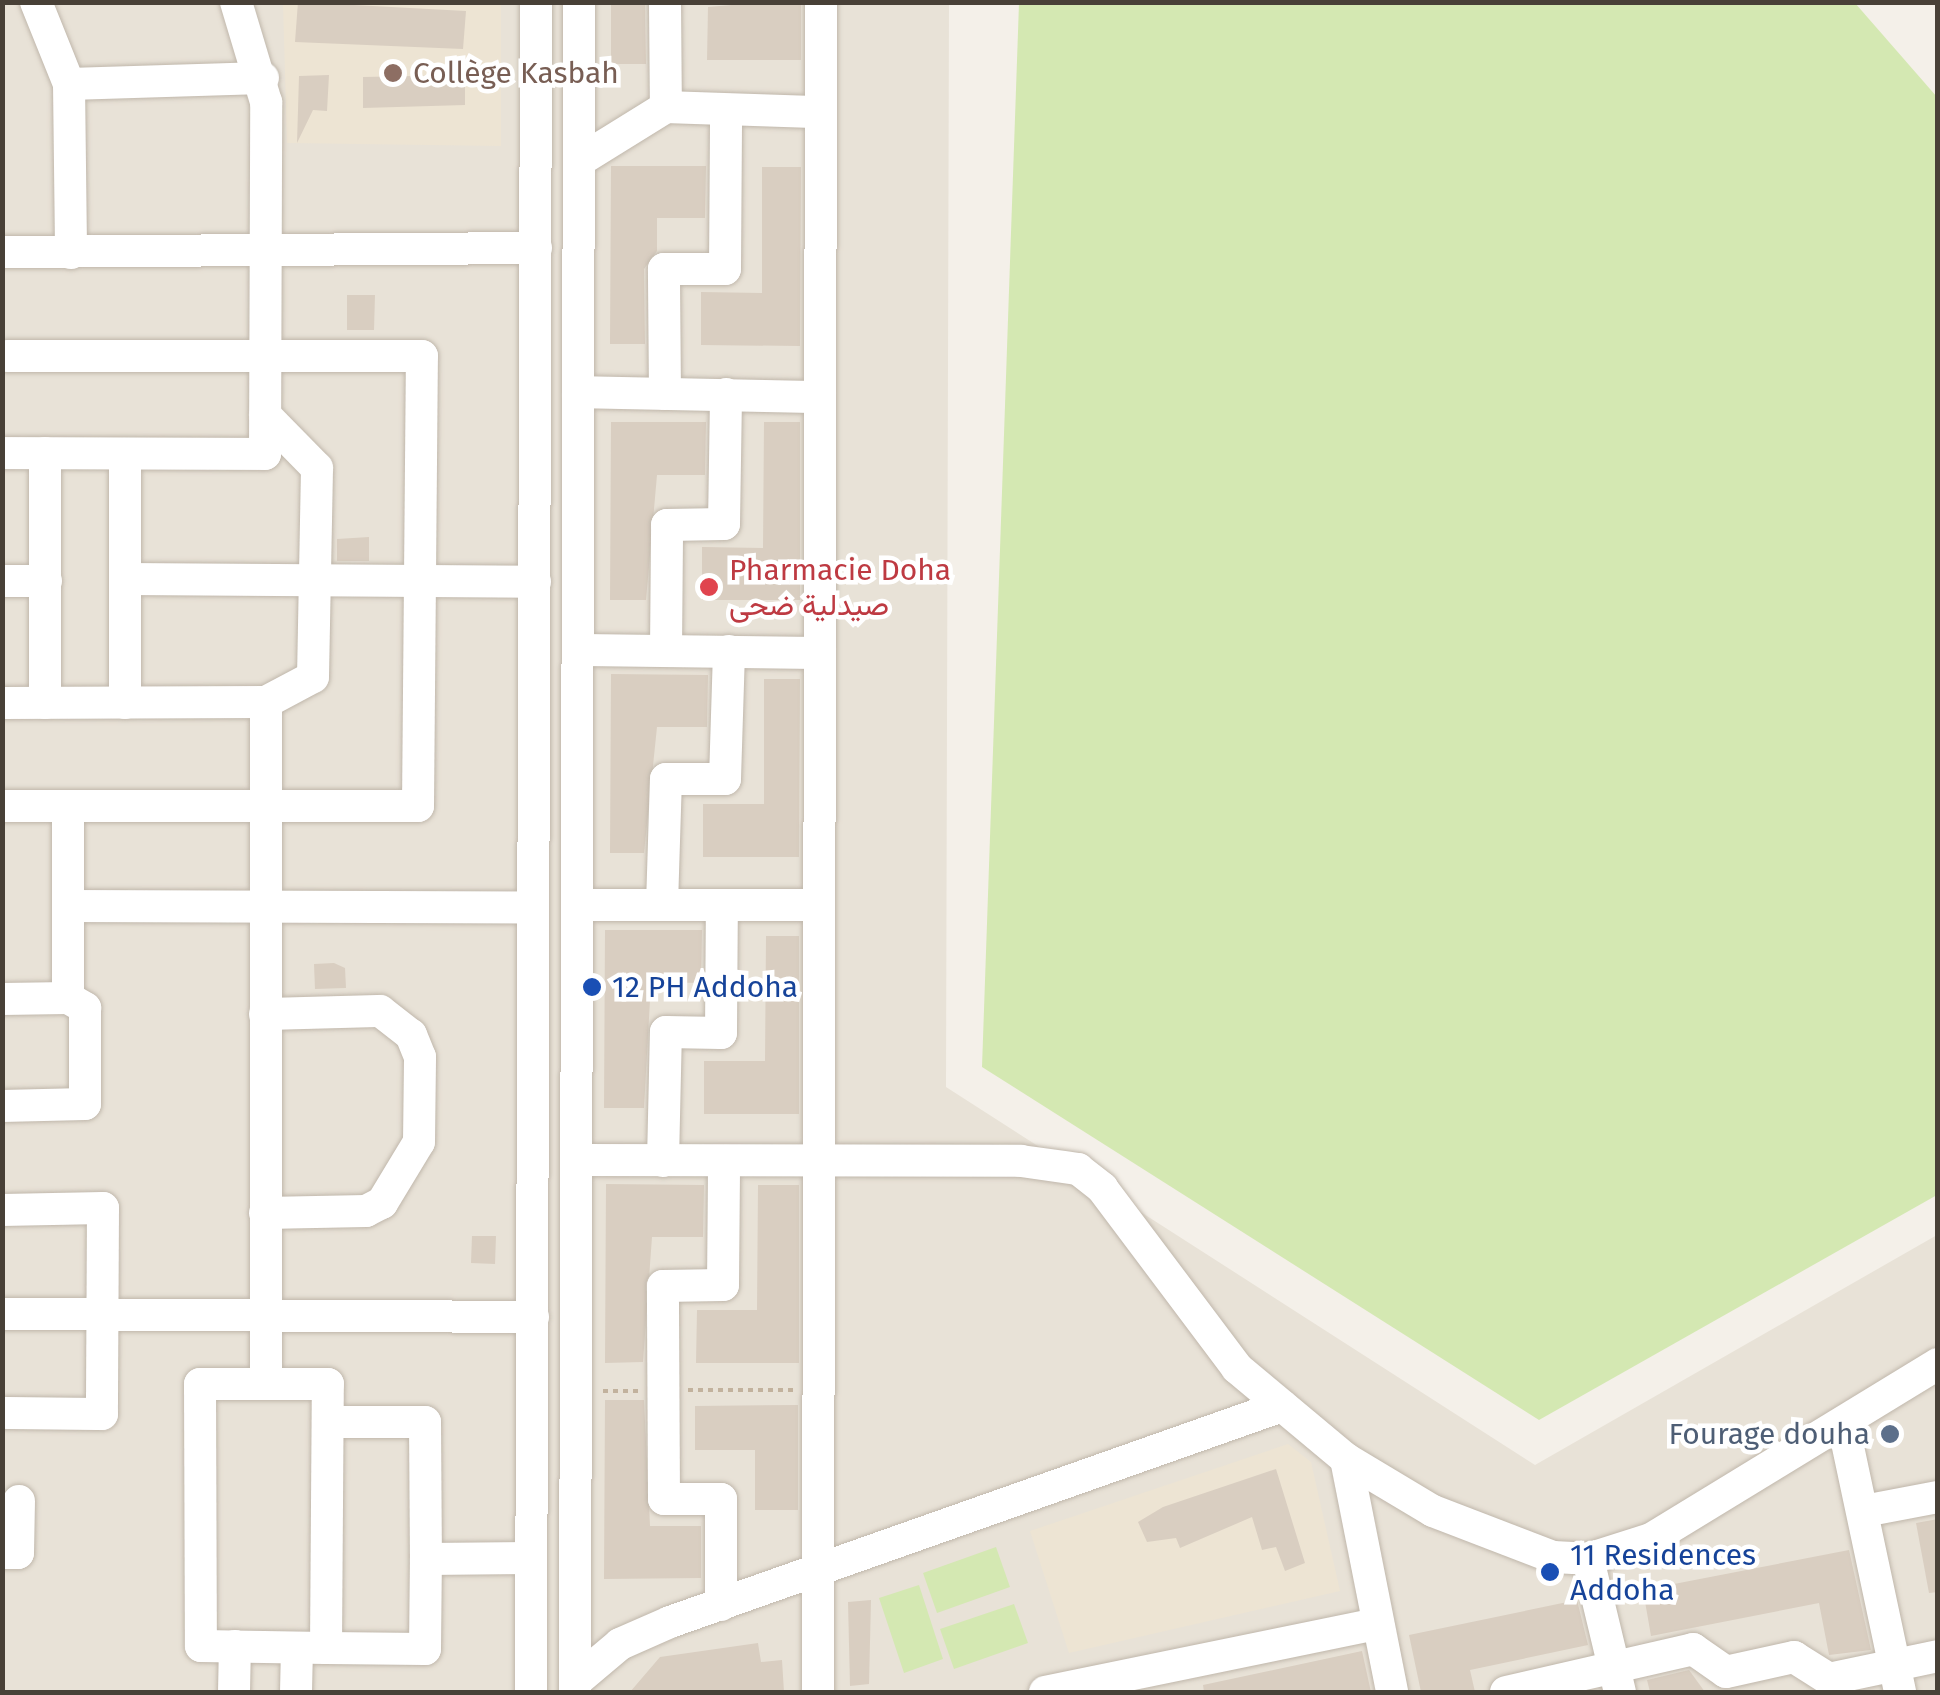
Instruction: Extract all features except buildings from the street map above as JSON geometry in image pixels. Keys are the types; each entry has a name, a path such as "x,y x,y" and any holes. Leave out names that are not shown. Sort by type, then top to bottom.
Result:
{"street":[{"path":"36,2 70,84 71,252"},
{"path":"2,453 265,454 264,78 236,2"},
{"path":"530,1692 536,2"},
{"path":"576,1687 579,2"},
{"path":"665,2 666,106"},
{"path":"818,1692 821,2"},
{"path":"70,84 264,78"},
{"path":"578,161 666,106 726,112 820,112"},
{"path":"665,394 664,269 725,269 726,112"},
{"path":"2,252 536,248"},
{"path":"2,806 418,806 422,356 7,356"},
{"path":"578,392 820,397"},
{"path":"666,651 667,525 724,524 726,394"},
{"path":"2,704 266,702 313,677 318,468 266,415"},
{"path":"45,703 46,453"},
{"path":"125,703 126,454"},
{"path":"126,579 535,582"},
{"path":"2,581 46,581"},
{"path":"580,650 820,652"},
{"path":"662,905 666,779 725,779 729,651"},
{"path":"266,702 266,1384"},
{"path":"68,806 68,998"},
{"path":"577,904 819,906"},
{"path":"663,1161 666,1032 721,1033 722,905"},
{"path":"68,906 533,908"},
{"path":"2,999 68,998 85,1008 85,1104 2,1106"},
{"path":"265,1014 380,1011 397,1019 420,1057 415,1158 382,1203 366,1212 265,1212"},
{"path":"576,1160 1021,1162 1078,1169 1102,1188 1198,1324 1282,1406 1346,1460 1474,1530 1553,1557 1588,1559 1651,1538 1844,1428 1938,1364"},
{"path":"721,1605 720,1499 664,1498 662,1286 723,1286 724,1163"},
{"path":"2,1210 103,1208 102,1414 2,1414"},
{"path":"2,1314 532,1317"},
{"path":"296,1692 311,1648 328,1384 200,1384 201,1646 311,1648 425,1649 425,1422 328,1422"},
{"path":"576,1687 620,1644 1282,1406"},
{"path":"1844,1428 1898,1679"},
{"path":"1346,1460 1392,1692"},
{"path":"1864,1511 1938,1496"},
{"path":"2,1553 18,1553 19,1501"},
{"path":"426,1559 529,1558"},
{"path":"1588,1559 1617,1680"},
{"path":"1045,1692 1169,1680 1377,1624"},
{"path":"234,1692 235,1646"},
{"path":"1506,1692 1617,1680 1694,1649 1726,1672 1794,1657 1830,1678 1898,1679 1938,1656"}],"path":[{"path":"576,1391 818,1390"}],"shaded area":[{"path":"3,3 949,3 946,1087 1535,1465 1937,1235 1937,1692 3,1692"},
{"name":"Collège Kasbah","path":"283,3 501,3 501,146 287,143"},
{"path":"1288,1444 1311,1462 1340,1591 1069,1653 1030,1531"}],"green space":[{"path":"1019,3 1855,3 1937,97 1937,1195 1539,1420 982,1067"},
{"path":"996,1547 1010,1587 937,1613 923,1573"},
{"path":"919,1585 943,1659 904,1673 879,1598"},
{"path":"1014,1604 1028,1643 954,1669 940,1629"}],"place":[{"name":"Collège Kasbah","path":"393,73"},
{"name":"Pharmacie Doha صيدلية ضحى","path":"709,587"},
{"name":"12 PH Addoha","path":"592,987"},
{"name":"Fourage douha","path":"1890,1434"},
{"name":"11 Residences Addoha","path":"1550,1572"}]}
